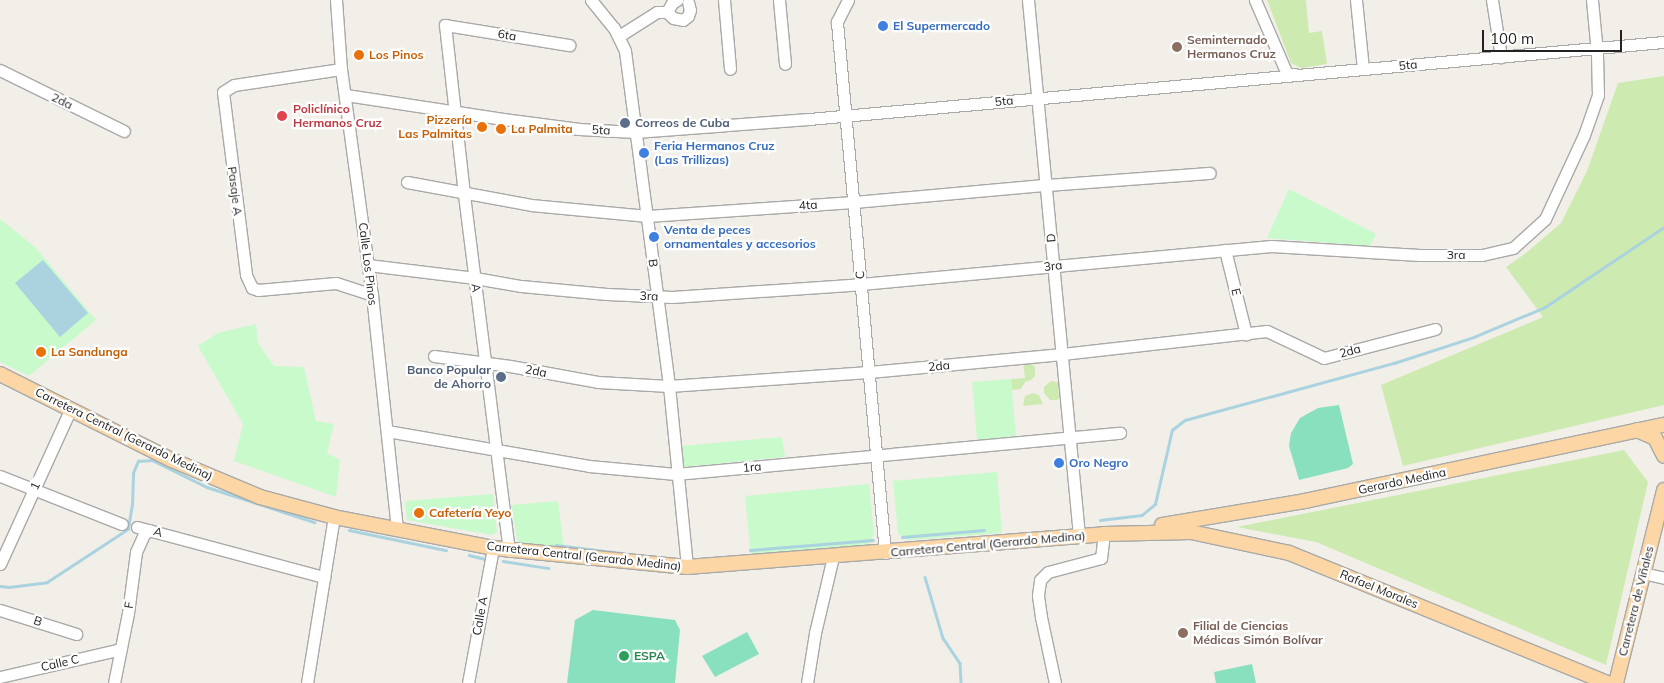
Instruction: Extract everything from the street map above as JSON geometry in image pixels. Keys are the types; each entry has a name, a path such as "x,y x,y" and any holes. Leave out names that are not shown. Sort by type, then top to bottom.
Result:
{"main road":[{"name":"Carretera Central (Gerardo Medina)","path":"0,374 172,460 260,497 334,517 510,551 687,567 885,553 1140,531"},
{"name":"Gerardo Medina","path":"1140,531 1158,526 1305,502 1664,425"},
{"path":"1637,430 1655,438 1664,456"},
{"name":"Carretera de Viñales","path":"1616,683 1664,490"},
{"name":"Rafael Morales","path":"1140,531 1191,532 1289,553 1608,683"},
{"path":"1560,663 1582,683"}],"street":[{"name":"Calle Los Pinos","path":"336,0 341,69 372,295 397,529"},
{"name":"B","path":"591,0 619,36 625,51 669,386 676,474 687,567"},
{"path":"724,0 730,69"},
{"path":"779,0 784,64"},
{"name":"C","path":"848,0 837,22 885,553"},
{"name":"D","path":"1028,0 1079,536"},
{"path":"1255,0 1287,74 1297,75"},
{"path":"1356,0 1363,69"},
{"path":"1492,0 1501,57"},
{"name":"3ra","path":"368,265 475,278 521,286 658,297 861,284 1270,246 1420,255 1482,255 1513,248 1545,219 1584,135 1598,96 1597,48 1592,0"},
{"path":"619,36 657,12 667,12 673,18 683,20 688,16 690,10 684,1 672,3 667,12"},
{"name":"6ta","path":"445,26 569,45"},
{"name":"A","path":"445,26 464,194 510,551"},
{"name":"5ta","path":"346,95 570,128 635,132 1664,42"},
{"name":"Pasaje A","path":"341,69 234,85 223,92 246,275 252,288 258,290 336,283 372,295"},
{"name":"2da","path":"0,70 124,131"},
{"name":"4ta","path":"407,182 531,205 647,216 854,202 1210,173"},
{"name":"E","path":"1225,250 1246,334"},
{"name":"2da","path":"434,356 485,362 598,382 669,386 869,372 1062,354 1267,331 1324,358 1435,329"},
{"name":"1","path":"0,564 71,408"},
{"name":"1ra","path":"387,431 589,466 676,474 1120,433"},
{"path":"0,476 33,491 122,524"},
{"path":"307,683 334,517"},
{"name":"A","path":"137,527 324,577"},
{"name":"F","path":"114,683 128,613 136,552 144,534 150,530"},
{"path":"1055,683 1041,617 1038,595 1040,580 1048,572 1056,569 1101,558 1104,534"},
{"name":"Calle A","path":"468,683 493,548"},
{"path":"806,683 815,633 833,557"},
{"path":"1643,572 1664,578"},
{"name":"B","path":"0,610 76,634"},
{"name":"Calle C","path":"0,677 121,648"}],"green space":[{"path":"1267,0 1306,0 1309,33 1322,31 1327,64 1301,68 1291,63"},
{"path":"1664,76 1664,405 1403,466 1381,385 1543,317 1506,267 1526,253 1561,223 1587,171 1618,83"},
{"path":"1289,189 1376,234 1370,246 1267,238"},
{"path":"0,219 35,247 96,320 29,376 0,362"},
{"path":"256,324 258,343 274,366 304,367 316,421 334,424 327,453 340,460 336,497 234,461 243,424 198,346 218,333"},
{"path":"1023,362 1030,362 1035,367 1035,376 1025,382 1021,389 1012,390 1011,379 1025,378"},
{"path":"1011,379 1016,436 977,440 972,382"},
{"path":"1051,381 1058,382 1059,399 1050,400 1044,393 1044,387"},
{"path":"1033,393 1039,395 1043,404 1023,406 1025,396"},
{"path":"1339,405 1353,464 1348,468 1299,480 1289,446 1291,433 1300,418 1318,408"},
{"path":"782,437 785,457 684,467 681,446"},
{"path":"1624,450 1648,482 1606,665 1316,542 1237,527"},
{"path":"997,472 1002,533 908,540 898,534 893,481"},
{"path":"869,484 874,535 867,545 751,557 745,496"},
{"path":"493,494 497,532 492,535 407,520 405,501"},
{"path":"558,501 564,550 524,546 518,543 511,505"},
{"name":"ESPA","path":"593,610 675,620 680,630 675,683 567,683 575,620"},
{"path":"747,632 759,654 715,677 702,656"},
{"path":"1252,664 1256,683 1216,683 1214,672"}],"water":[{"path":"43,260 88,313 60,337 15,283"}],"waterway":[{"path":"1100,520 1142,515 1155,504 1172,430 1185,420 1394,363 1474,337 1545,307 1664,227"},
{"path":"0,586 9,587 47,582 128,529 132,505 133,473 138,461 152,460 207,487 314,522"},
{"path":"349,530 446,550"},
{"path":"902,537 984,530"},
{"path":"750,550 873,540"},
{"path":"556,545 621,553"},
{"path":"469,555 485,559"},
{"path":"503,561 548,568"},
{"path":"925,577 943,638 960,663 961,683"}],"place":[{"name":"El Supermercado","path":"883,26"},
{"name":"Seminternado Hermanos Cruz","path":"1177,47"},
{"name":"Los Pinos","path":"359,55"},
{"name":"Policlínico Hermanos Cruz","path":"282,116"},
{"name":"Correos de Cuba","path":"625,123"},
{"name":"Pizzería Las Palmitas","path":"482,127"},
{"name":"La Palmita","path":"501,129"},
{"name":"Feria Hermanos Cruz (Las Trillizas)","path":"644,153"},
{"name":"Venta de peces ornamentales y accesorios","path":"654,237"},
{"name":"La Sandunga","path":"41,352"},
{"name":"Banco Popular de Ahorro","path":"501,377"},
{"name":"Oro Negro","path":"1059,463"},
{"name":"Cafetería Yeyo","path":"419,513"},
{"name":"Filial de Ciencias Médicas Simón Bolívar","path":"1183,633"},
{"name":"ESPA","path":"624,656"}]}
